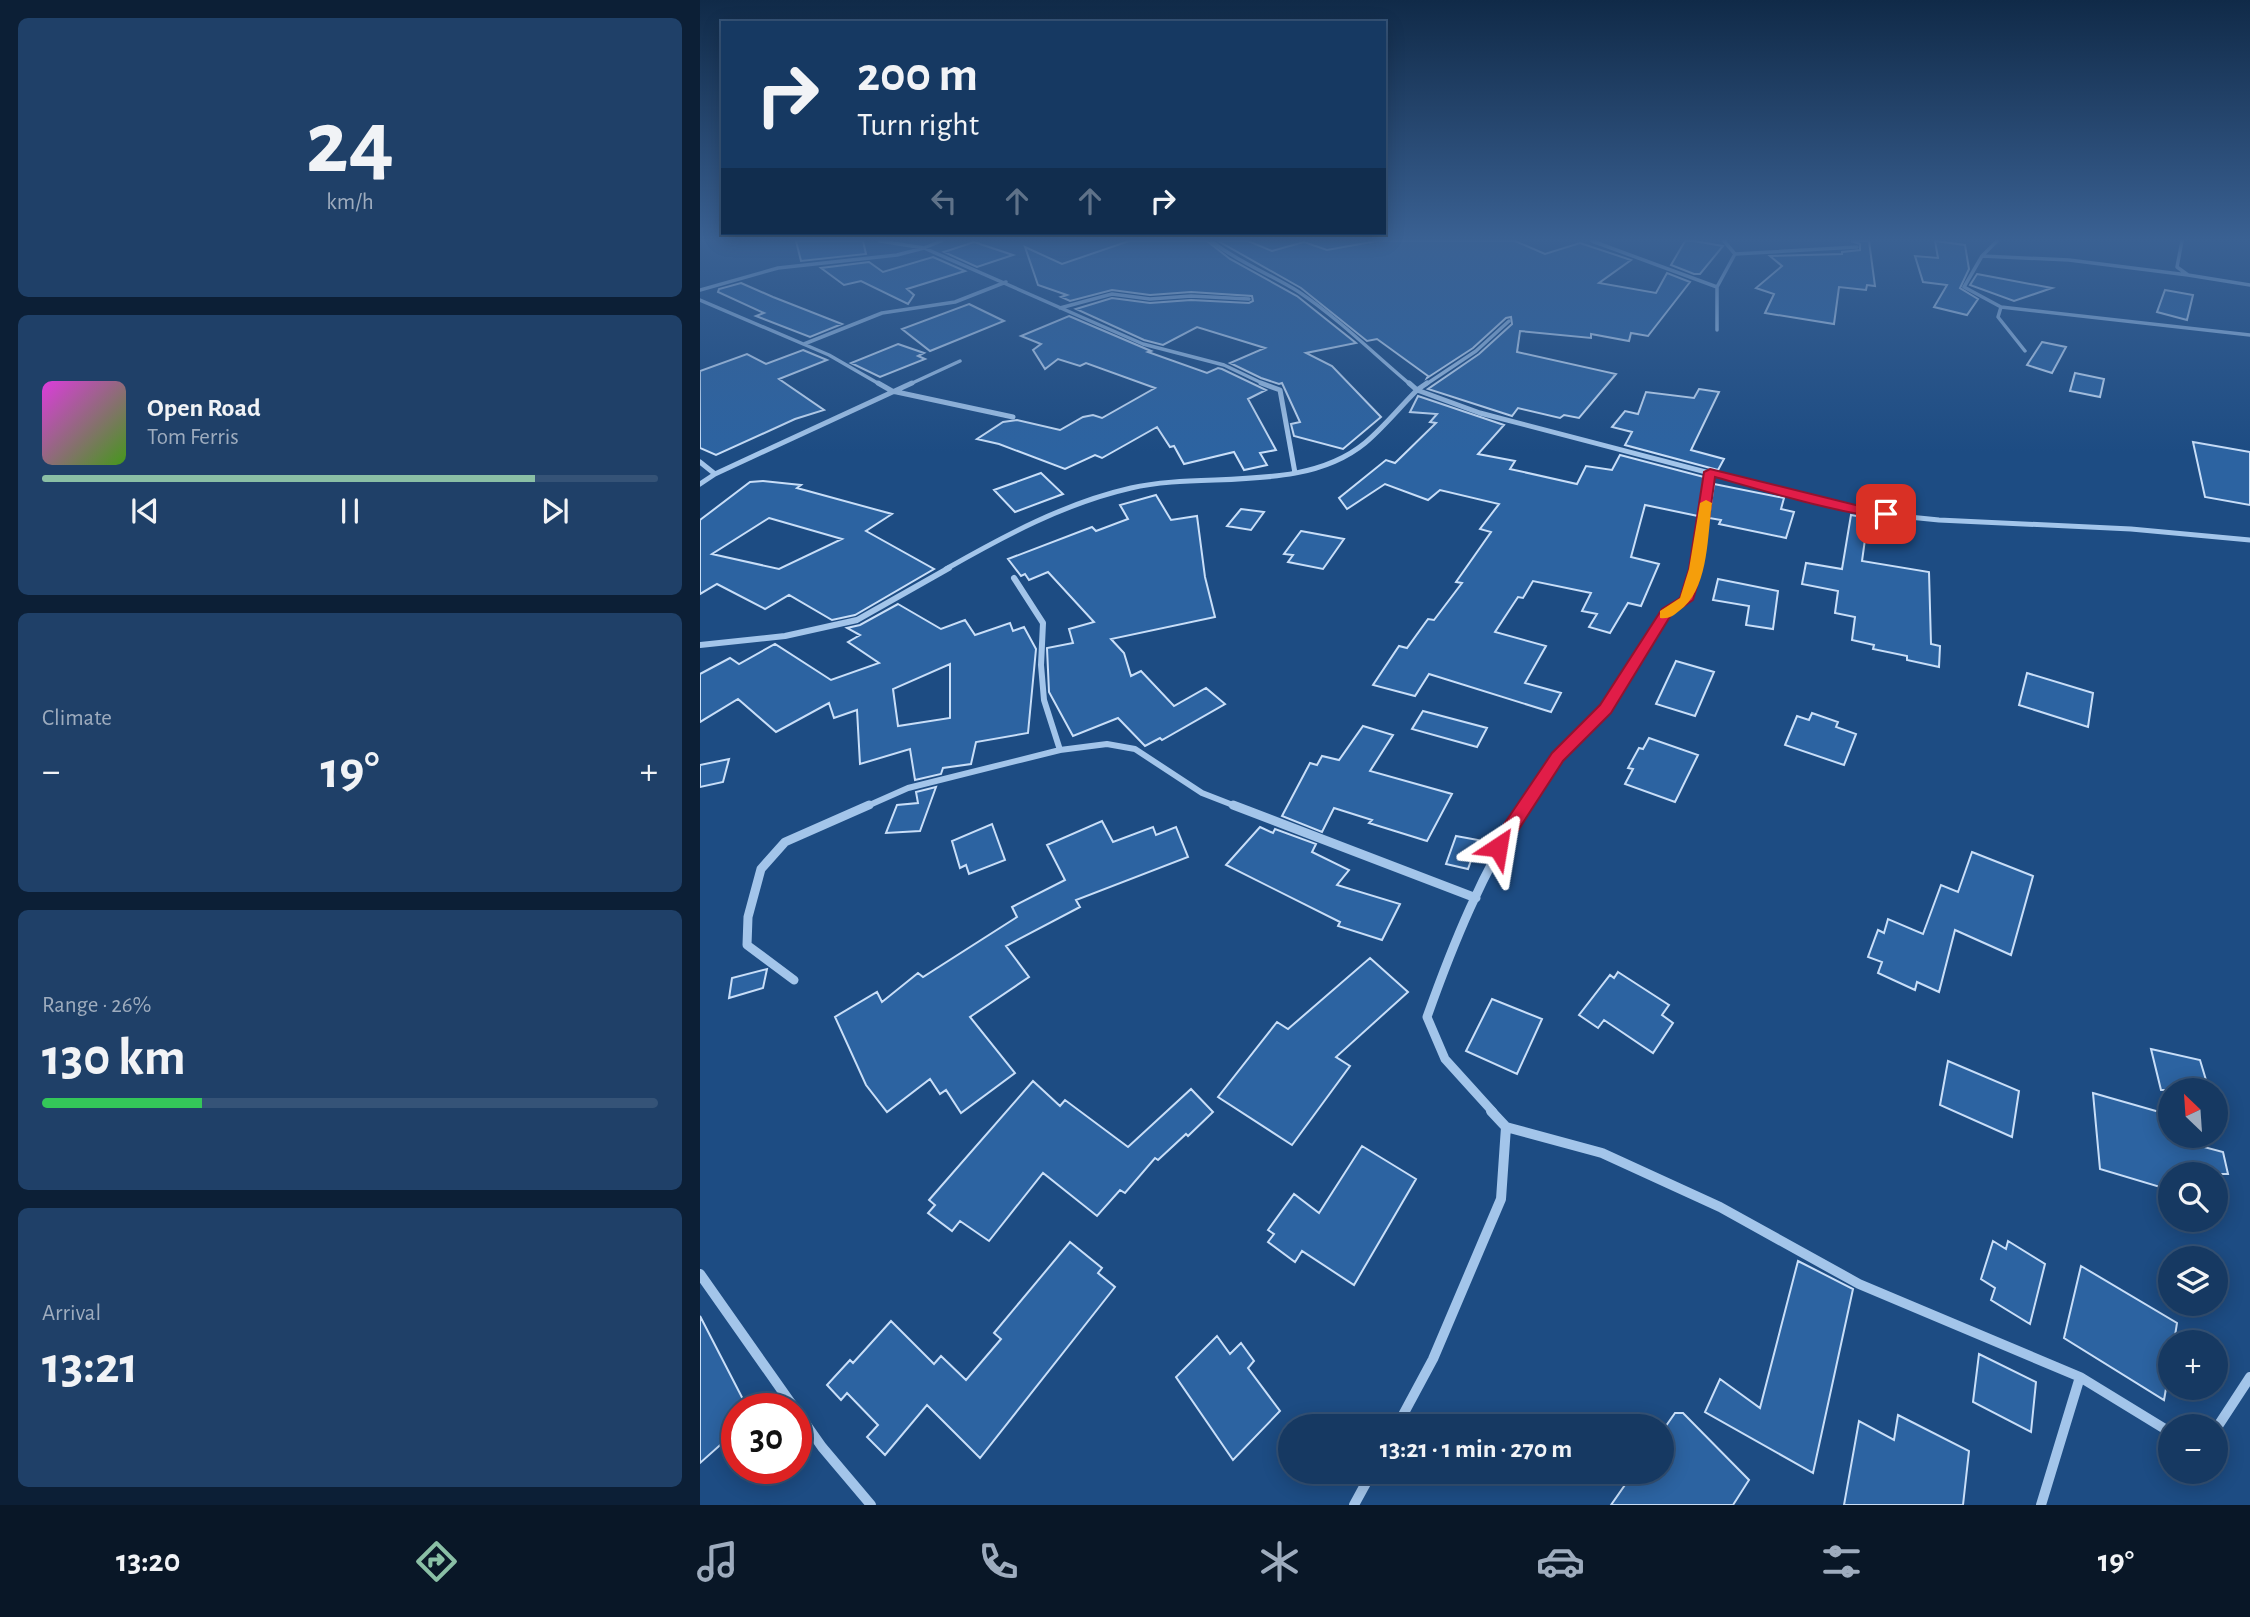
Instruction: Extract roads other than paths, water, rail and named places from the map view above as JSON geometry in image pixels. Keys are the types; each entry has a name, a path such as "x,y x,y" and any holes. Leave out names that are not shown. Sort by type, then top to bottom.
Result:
{"street":[{"path":"726,311 803,344 892,391 1013,417"},
{"path":"803,344 882,313 894,311"},
{"path":"1067,311 1143,344 1243,372 1255,381 1280,390 1295,473"},
{"path":"1326,311 1417,390 1480,413 1859,512 1939,520 2118,529 2250,540"},
{"path":"1717,311 1717,330"},
{"path":"2000,311 1998,317 2005,329 2025,351"},
{"path":"2039,311 2250,335"},
{"path":"700,645 785,636 857,620 1009,533 1090,499 1134,487 1295,473 1334,462 1364,444 1417,390 1476,351 1509,321"},
{"path":"700,484 715,474 960,361"},
{"path":"700,462 715,474"},
{"path":"1710,472 1696,569 1686,600 1666,612 1606,709 1558,757 1498,847 1427,1017 1445,1059 1506,1127 1602,1153 1720,1207 1859,1284 2080,1377 2158,1425"},
{"path":"1014,578 1043,623 1041,666 1044,700 1060,750"},
{"path":"794,980 747,945 748,917 761,869 785,842 908,788 1060,750 1107,744 1135,749 1202,793 1476,898"},
{"path":"1403,1414 1433,1359 1501,1199 1506,1127"},
{"path":"700,1274 785,1393"},
{"path":"2041,1505 2080,1377"},
{"path":"2226,1414 2250,1377"},
{"path":"812,1432 872,1505"},
{"path":"1354,1505 1365,1484"}]}
